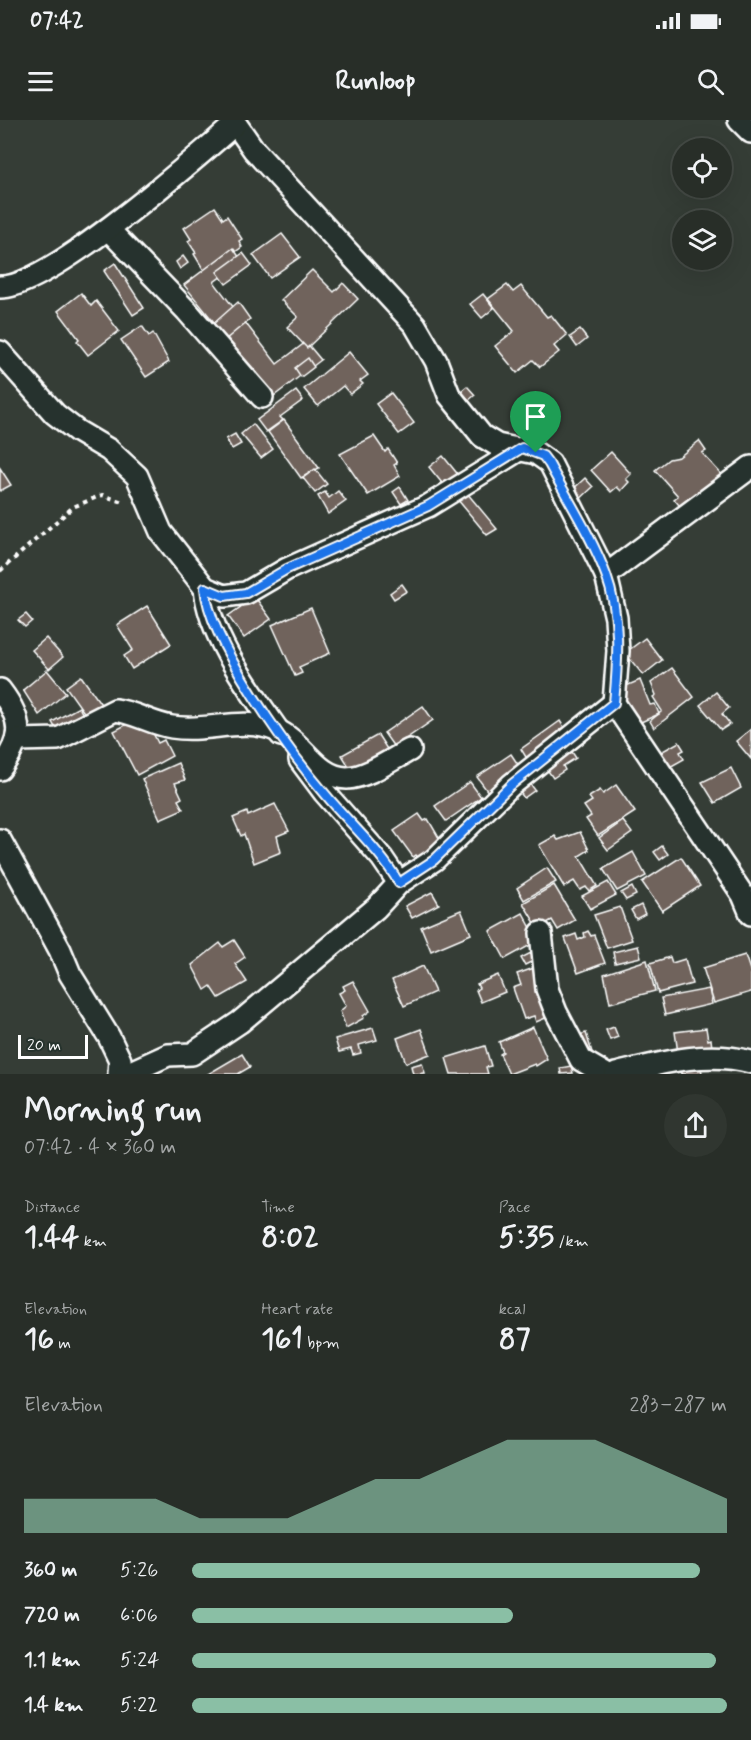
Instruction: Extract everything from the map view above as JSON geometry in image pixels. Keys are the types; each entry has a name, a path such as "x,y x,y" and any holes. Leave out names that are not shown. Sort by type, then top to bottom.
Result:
{"street":[{"path":"739,120 751,132"},
{"path":"0,287 21,285 108,229 234,122 254,150 415,325 436,362 449,395 482,436 497,445 522,448 543,456 549,464 606,575 616,618 618,651 614,703 748,901"},
{"path":"108,229 187,311 262,397"},
{"path":"0,352 55,414 77,431 109,450 137,476 156,524 205,588 211,618 226,649 279,731 324,792 382,858 399,883"},
{"path":"205,588 224,596 246,593 287,569 428,506 522,448"},
{"path":"606,575 751,467"},
{"path":"0,690 14,713 18,740 0,769"},
{"path":"126,1074 168,1055 192,1054 232,1028 376,908 399,883 434,860 511,785 614,703"},
{"path":"18,740 58,739 115,710 173,727 196,728 249,723 279,731 323,770 340,777 350,778 363,774 410,750"},
{"path":"0,840 60,950 70,974 109,1037 120,1060 120,1074"},
{"path":"382,858 424,862 434,860"},
{"path":"541,933 547,989 556,1012 581,1060 605,1074"},
{"path":"616,1074 670,1060 695,1057 733,1058 751,1062"}],"path":[{"path":"0,571 61,515 87,499 102,495 112,497 131,505 156,524"}],"building":[{"path":"215,207 223,219 227,216 242,239 239,241 242,247 234,253 235,256 205,272 194,254 196,253 188,241 191,239 184,228"},
{"path":"282,234 300,257 270,278 253,255"},
{"path":"233,248 242,261 214,282 277,364 306,342 321,360 274,396 184,285"},
{"path":"243,253 252,265 226,284 217,272"},
{"path":"183,256 188,263 180,269 176,262"},
{"path":"115,263 144,308 133,315 104,271"},
{"path":"312,270 334,292 343,283 358,299 307,348 287,327 298,317 281,300"},
{"path":"507,285 513,292 521,286 547,317 551,315 567,335 554,346 559,352 540,367 533,360 517,373 495,346 514,331 488,299"},
{"path":"81,293 91,306 96,301 119,331 88,355 58,311"},
{"path":"483,294 494,308 482,318 470,304"},
{"path":"238,302 250,319 225,340 212,325"},
{"path":"142,326 149,336 153,333 169,362 146,377 121,340"},
{"path":"580,330 587,339 577,347 570,337"},
{"path":"349,352 368,375 360,381 363,384 350,394 343,386 318,406 304,389"},
{"path":"308,358 314,367 301,377 295,368"},
{"path":"467,386 475,395 469,400 461,391"},
{"path":"296,391 303,400 280,417 283,420 266,432 257,420"},
{"path":"391,393 414,423 399,434 376,404"},
{"path":"284,420 319,468 301,478 268,432"},
{"path":"253,424 273,449 261,458 241,434"},
{"path":"235,434 241,444 232,449 226,439"},
{"path":"374,436 385,452 388,449 397,463 394,465 400,476 368,495 340,454"},
{"path":"699,441 706,451 702,453 723,476 683,510 674,499 678,496 655,470 669,459 679,457"},
{"path":"611,452 631,474 626,479 629,482 621,491 617,487 611,492 591,470"},
{"path":"443,456 460,477 446,488 429,467"},
{"path":"0,468 11,485 0,491"},
{"path":"315,469 327,484 315,493 303,478"},
{"path":"585,478 593,487 577,502 569,493"},
{"path":"457,481 497,529 487,535 448,488"},
{"path":"400,487 408,500 401,504 393,492"},
{"path":"338,491 346,501 328,514 318,496 325,492 329,498"},
{"path":"402,584 407,591 394,599 390,593"},
{"path":"255,597 271,619 244,638 228,616"},
{"path":"147,606 171,644 132,669 124,656 133,650 117,625"},
{"path":"311,608 330,653 299,667 302,673 295,676 272,625"},
{"path":"26,614 32,621 25,627 18,620"},
{"path":"46,638 63,657 49,669 32,650"},
{"path":"645,638 662,660 643,675 625,653"},
{"path":"672,668 694,697 654,728 650,721 662,711 653,697 656,695 651,683"},
{"path":"47,670 66,693 39,715 23,690"},
{"path":"81,676 103,707 88,718 66,687"},
{"path":"640,680 650,705 655,704 659,714 623,730 619,689"},
{"path":"716,692 729,708 722,714 730,724 721,730 700,705"},
{"path":"423,706 433,720 394,747 384,733"},
{"path":"79,707 86,721 60,736 52,722"},
{"path":"137,719 147,721 158,743 164,740 172,756 137,775 114,731"},
{"path":"560,721 575,745 570,749 576,758 563,766 565,770 553,778 544,765 532,767 521,749"},
{"path":"751,729 751,759 736,741"},
{"path":"378,735 387,749 353,773 342,755"},
{"path":"679,742 684,750 680,752 684,759 652,777 643,762"},
{"path":"511,754 521,769 488,792 477,777"},
{"path":"178,763 185,780 175,783 182,798 178,800 183,809 160,819 142,779"},
{"path":"731,768 741,788 715,803 702,782"},
{"path":"523,774 535,790 524,798 516,787"},
{"path":"470,782 481,797 446,821 435,806"},
{"path":"616,785 635,812 598,836 586,819 591,816 584,806 592,801 589,797 600,790 603,794"},
{"path":"275,804 289,831 277,836 281,852 254,863 244,834 241,836 233,818 247,812 248,816"},
{"path":"419,814 424,821 428,819 442,843 419,859 416,855 413,857 394,831"},
{"path":"623,821 632,833 608,850 599,838"},
{"path":"580,832 589,850 579,856 597,886 589,891 586,887 580,890 574,881 564,887 539,845 555,836 558,840"},
{"path":"662,846 668,854 660,860 654,852"},
{"path":"633,852 646,876 617,891 603,869"},
{"path":"681,857 700,886 662,911 642,882"},
{"path":"547,868 556,882 524,900 517,888"},
{"path":"608,882 616,895 590,909 582,896"},
{"path":"554,885 575,920 558,930 552,920 538,928 523,903"},
{"path":"632,887 636,895 626,900 621,893"},
{"path":"432,892 439,904 412,918 405,906"},
{"path":"641,905 645,914 636,919 631,910"},
{"path":"620,907 632,940 607,948 594,915"},
{"path":"461,910 471,934 431,951 421,927"},
{"path":"523,913 538,941 505,959 490,931"},
{"path":"588,931 591,936 594,935 605,963 578,973 565,938 576,934 578,940 585,937 584,933"},
{"path":"234,940 245,957 235,964 247,982 219,998 211,986 205,990 192,965 220,943 223,947"},
{"path":"638,946 641,957 615,963 613,952"},
{"path":"531,953 535,960 525,965 521,958"},
{"path":"745,955 751,973 751,992 714,1003 703,968"},
{"path":"670,957 672,963 685,959 692,984 658,993 650,963"},
{"path":"647,960 655,991 610,1003 604,974"},
{"path":"423,966 435,992 404,1006 392,980"},
{"path":"534,968 548,1017 536,1022 534,1016 524,1019 513,988 521,985 517,974"},
{"path":"498,975 505,992 481,1002 476,990 479,988 477,984"},
{"path":"353,981 370,1011 363,1016 364,1018 346,1028 340,1011 346,1006 339,993 345,990 343,986"},
{"path":"709,989 712,1004 665,1015 661,998"},
{"path":"533,1027 547,1059 536,1066 535,1064 509,1074 500,1054 503,1052 499,1042"},
{"path":"614,1027 618,1037 610,1040 606,1030"},
{"path":"373,1028 377,1040 359,1045 361,1053 353,1055 351,1049 339,1052 335,1039"},
{"path":"706,1028 708,1040 711,1039 714,1066 701,1067 702,1074 681,1074 675,1032"},
{"path":"421,1029 430,1054 406,1063 397,1038"},
{"path":"586,1033 595,1062 569,1038"},
{"path":"485,1046 491,1066 486,1067 488,1074 451,1074 446,1058"},
{"path":"242,1054 250,1067 238,1074 208,1074"},
{"path":"422,1063 425,1073 413,1074 411,1066"},
{"path":"571,1066 573,1073 561,1074 560,1068"}],"route":[{"path":"522,448 536,453 547,459 606,575 616,618 618,651 614,703 511,785 434,860 399,883 382,858 324,792 262,706 226,649 211,618 205,588 224,596 246,593 287,569 385,523 428,506 522,448"}]}
